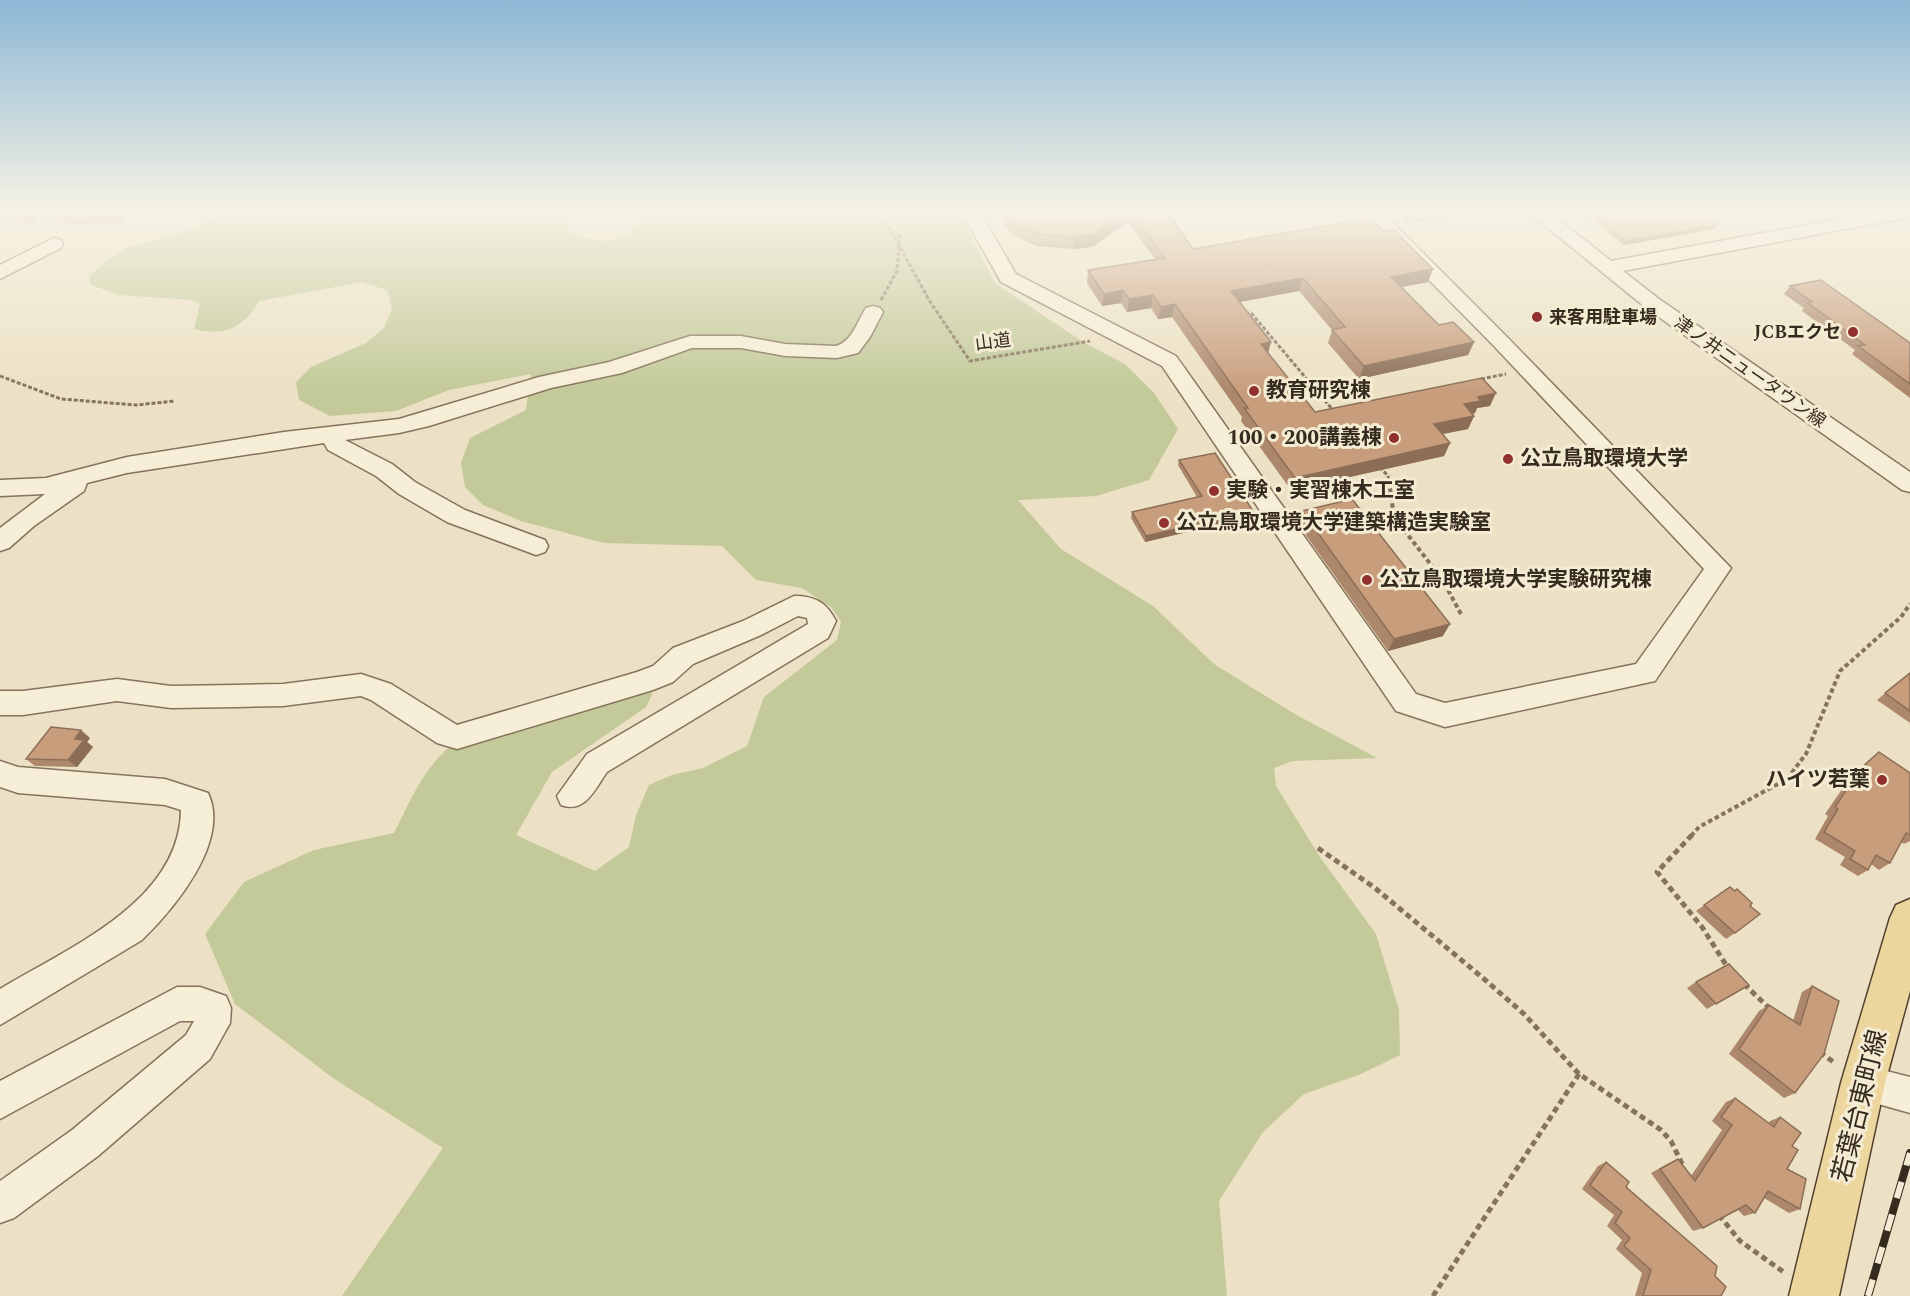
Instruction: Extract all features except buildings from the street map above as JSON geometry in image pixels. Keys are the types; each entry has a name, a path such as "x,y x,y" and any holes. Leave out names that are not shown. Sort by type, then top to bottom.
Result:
{"main road":[{"name":"若葉台東町線","path":"1814,1295 1863,1083 1910,918"}],"street":[{"path":"1004,271 1008,278 1169,361 1406,703 1445,715 1646,673 1718,568 1430,271"},
{"name":"津ノ井ニュータウン線","path":"1612,271 1726,357 1910,484"},
{"path":"0,489 46,486 127,465 429,419 547,382 614,368 690,342 741,342 785,350 837,352 851,348 860,337 873,312"},
{"path":"332,435 336,445 384,470 407,488 456,516 536,546"},
{"path":"0,542 47,504 92,474"},
{"path":"0,703 117,690 171,697 236,696 283,695 362,685 381,692 447,734 457,737 643,682 663,674 683,656 752,628 794,606 808,606 816,611 823,621 819,631 597,763 572,796"},
{"path":"0,774 18,780 165,792 197,802 196,829 187,854 164,892 147,914 130,929 0,1008"},
{"path":"0,1101 177,1004 200,1004 214,1008 213,1023 198,1047 85,1143 0,1204"},
{"path":"1863,1083 1910,1095"}],"path":[{"path":"873,312 897,271"},
{"name":"山道","path":"913,271 929,300 970,361 1120,336"},
{"path":"1237,308 1252,314 1339,418"},
{"path":"1472,381 1506,374"},
{"path":"0,376 61,399 136,405 175,401"},
{"path":"1322,412 1344,407"},
{"path":"1374,459 1388,476 1394,517 1442,579 1461,614"},
{"path":"1731,972 1702,927 1661,880 1658,872 1699,827 1787,779 1806,754 1840,671 1900,617 1910,604"},
{"path":"1318,848 1375,888 1492,985 1524,1014 1579,1074 1661,1130 1671,1141 1688,1177"},
{"path":"1738,979 1777,1015"},
{"path":"1813,1046 1863,1083"},
{"path":"1434,1296 1579,1074"},
{"path":"1717,1214 1740,1241 1814,1295"}],"green space":[{"path":"95,271 989,271 995,283 1083,342 1125,364 1154,393 1178,429 1149,480 1096,496 1018,500 1061,549 1153,606 1214,664 1293,713 1377,758 1293,761 1274,768 1276,786 1320,857 1376,934 1399,1010 1400,1055 1361,1074 1304,1094 1263,1132 1219,1201 1227,1296 342,1296 443,1148 333,1078 235,1004 205,934 244,882 314,850 394,833 424,776 450,747 651,686 652,695 646,707 552,772 516,835 595,871 629,847 636,815 649,785 672,775 703,768 747,746 764,697 837,640 841,622 832,608 802,588 756,580 722,546 604,543 521,521 483,505 465,487 461,463 470,438 526,410 531,374 449,390 396,411 330,416 299,400 296,382 311,367 366,343 384,328 392,309 387,290 362,282 259,301 240,323 224,331 215,332 194,329 200,304 192,300 119,295 91,285 89,277"}],"railway":[{"path":"1868,1296 1910,1153"}],"place":[{"name":"来客用駐車場","path":"1537,317"},
{"name":"JCBエクセ","path":"1853,332"},
{"name":"教育研究棟","path":"1254,391"},
{"name":"100・200講義棟","path":"1394,438"},
{"name":"公立鳥取環境大学","path":"1508,459"},
{"name":"実験・実習棟木工室","path":"1214,491"},
{"name":"公立鳥取環境大学建築構造実験室","path":"1164,523"},
{"name":"公立鳥取環境大学実験研究棟","path":"1367,580"},
{"name":"ハイツ若葉","path":"1882,780"}]}
